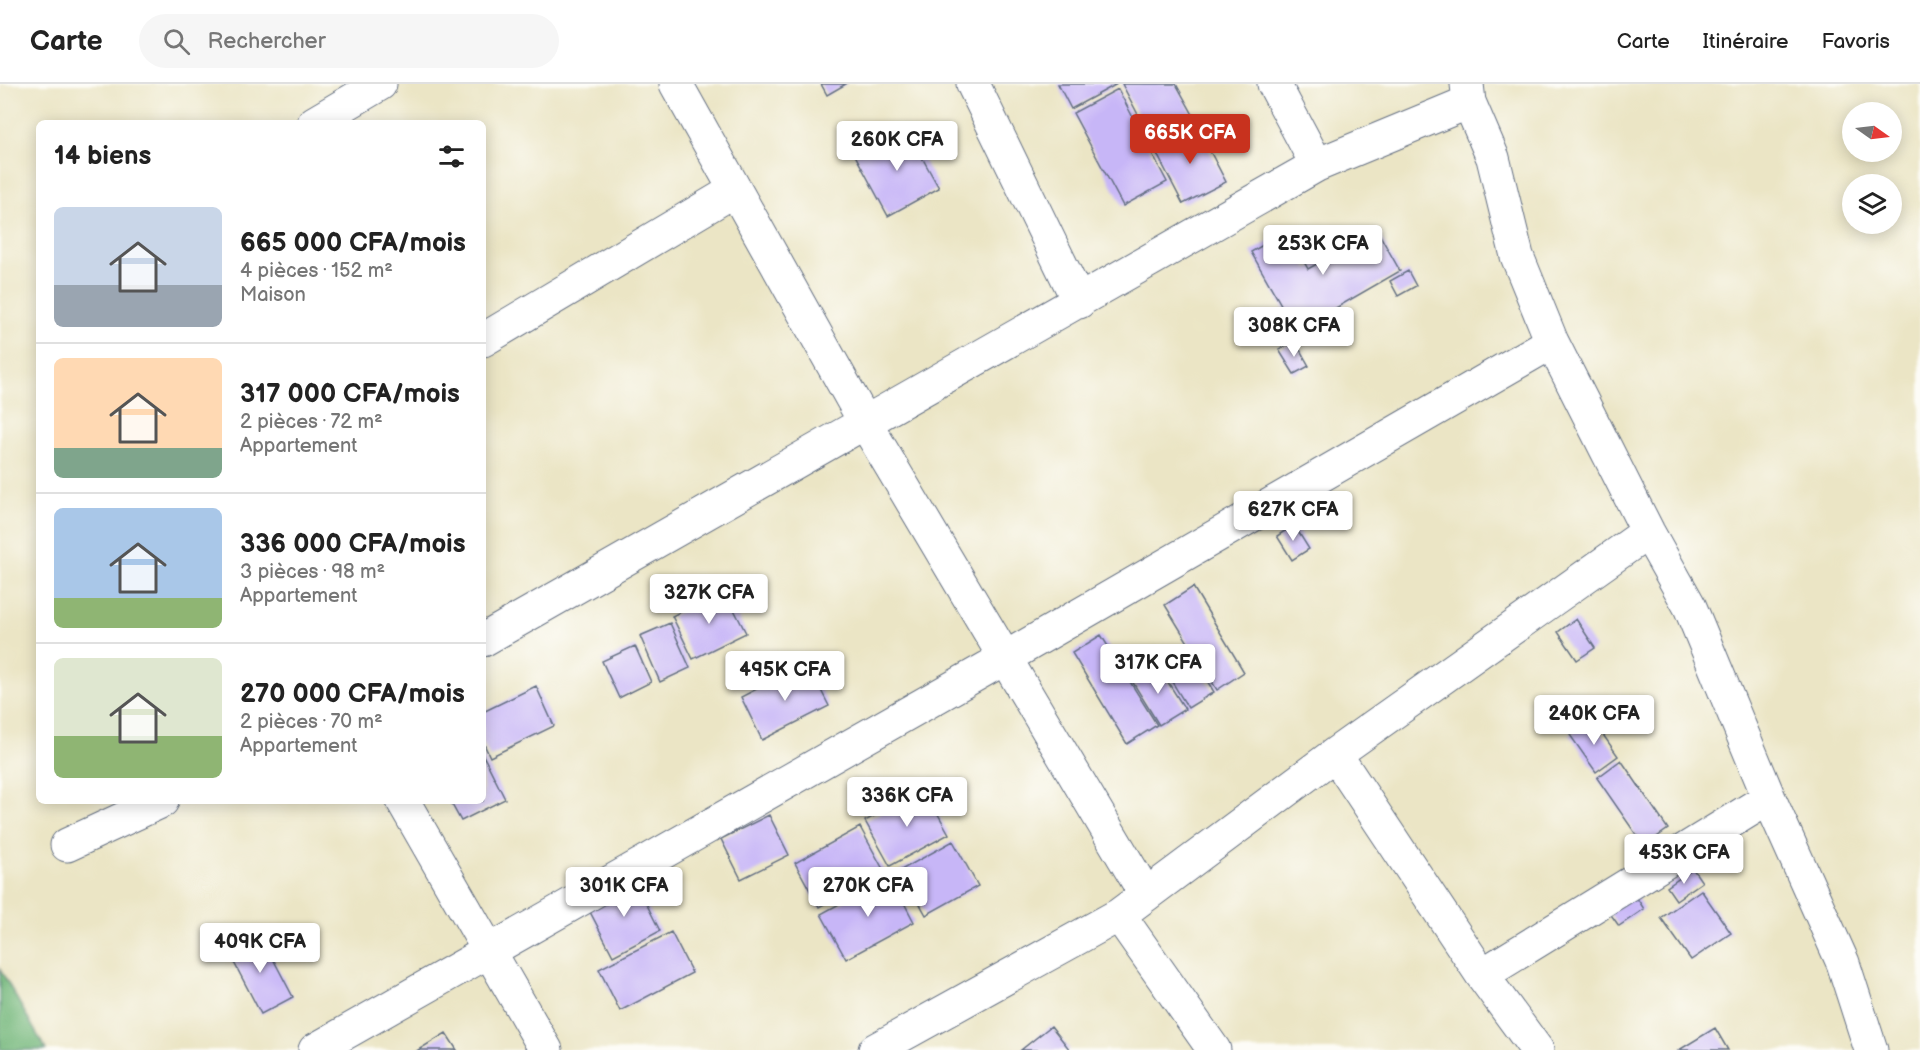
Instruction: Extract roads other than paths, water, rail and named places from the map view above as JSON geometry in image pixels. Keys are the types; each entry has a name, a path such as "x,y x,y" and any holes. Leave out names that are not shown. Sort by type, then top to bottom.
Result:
{"street":[{"path":"319,120 381,84"},
{"path":"676,84 867,424 1146,896"},
{"path":"973,84 1079,302"},
{"path":"1274,84 1317,165"},
{"path":"486,638 867,424 1317,165 1468,93 1493,158 1517,256 1552,342 1648,532 1690,606 1769,798 1844,963 1871,1050"},
{"path":"486,338 735,190"},
{"path":"315,1050 1005,658 1552,342"},
{"path":"875,1050 914,1042 1119,915 1335,754 1648,532"},
{"path":"1335,754 1482,975 1537,1050"},
{"path":"1482,975 1769,798"},
{"path":"67,845 156,804"},
{"path":"405,804 546,1050"},
{"path":"1119,915 1214,1050"}]}
